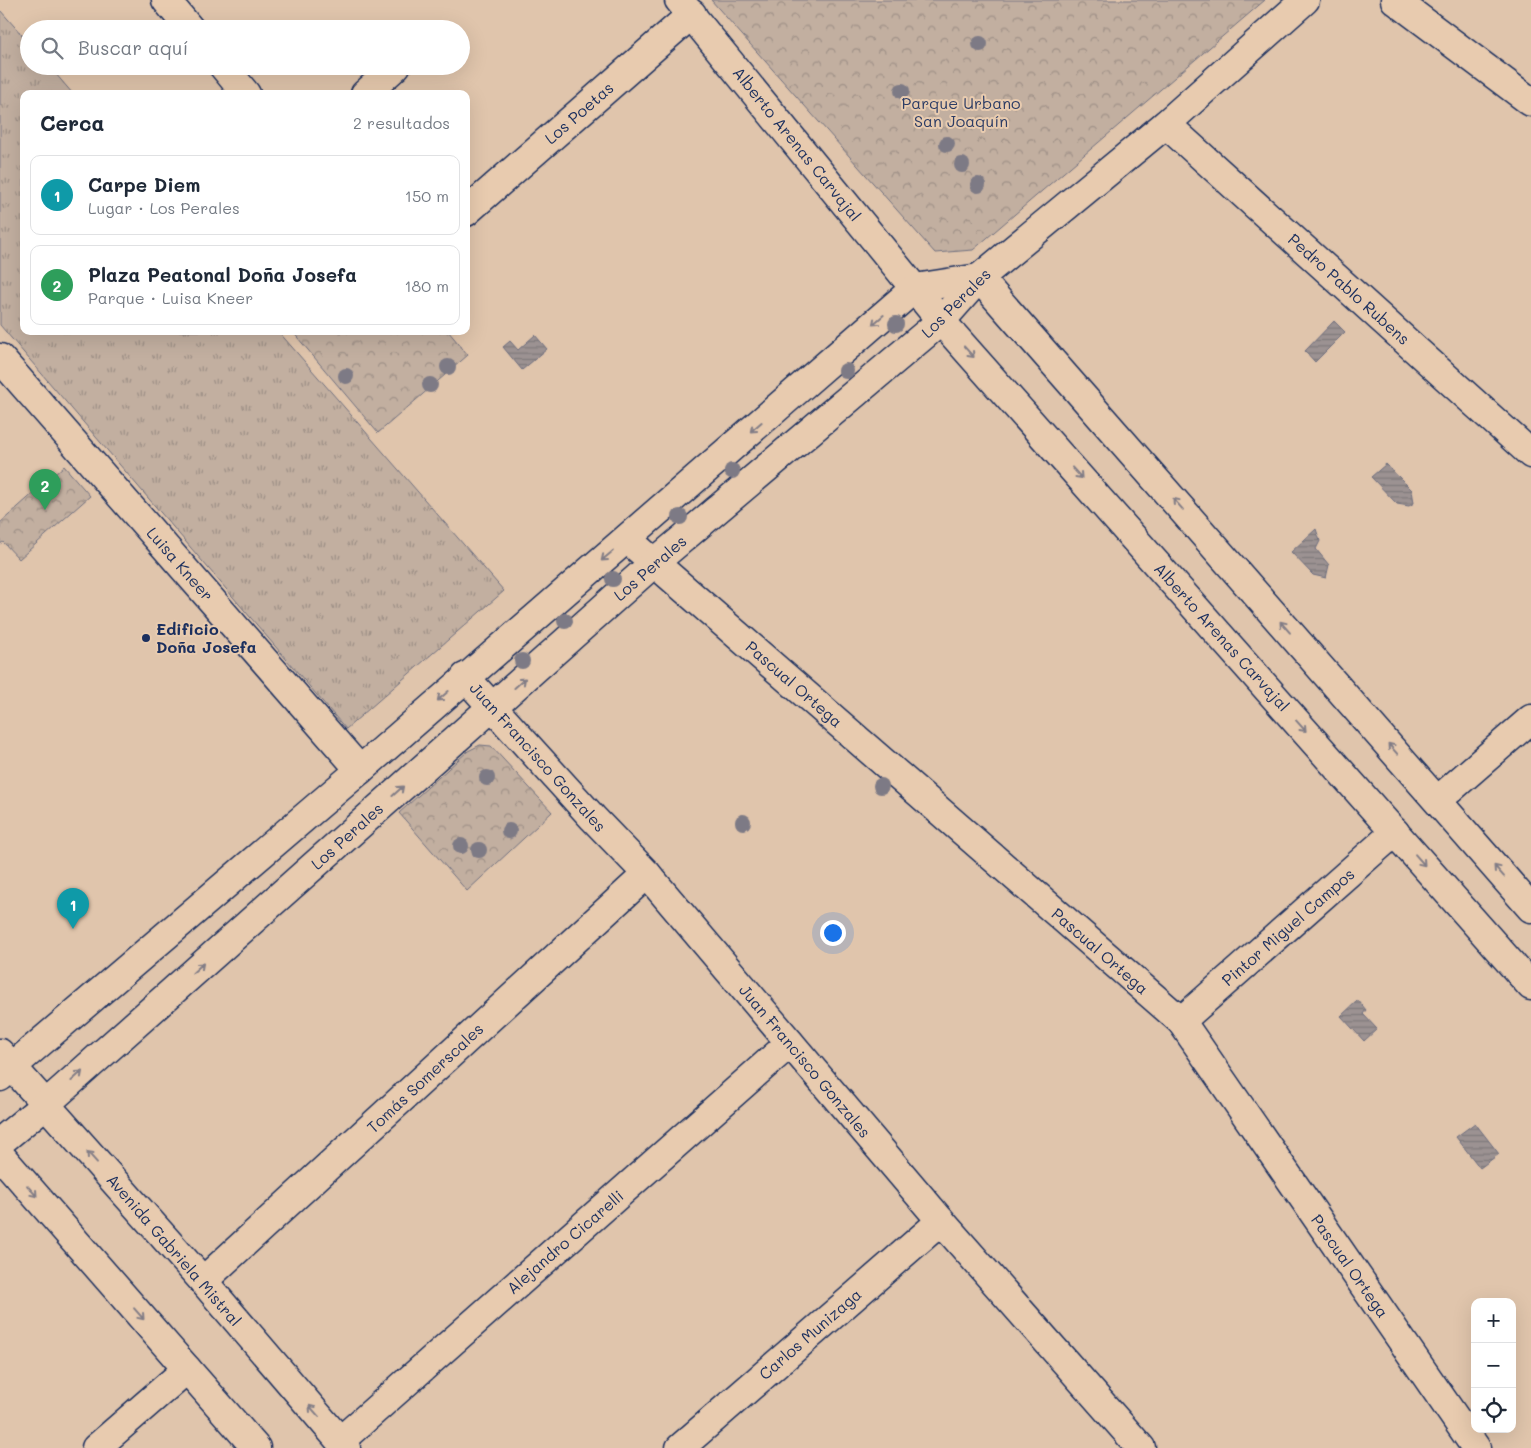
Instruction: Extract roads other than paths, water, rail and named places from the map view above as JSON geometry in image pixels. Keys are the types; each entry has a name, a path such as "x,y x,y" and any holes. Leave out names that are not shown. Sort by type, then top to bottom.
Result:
{"street":[{"path":"166,0 183,20"},
{"name":"Los Perales","path":"0,1142 46,1104 655,562 941,321 979,278 1166,124 1305,0"},
{"path":"1395,0 1531,102"},
{"name":"Los Poetas","path":"470,208 685,7"},
{"name":"Alberto Arenas Carvajal","path":"685,7 941,321 1531,986"},
{"path":"230,75 243,90"},
{"path":"369,90 386,75"},
{"name":"Pedro Pablo Rubens","path":"1166,124 1531,454"},
{"path":"4,1066 360,770 915,288 979,278 1531,908"},
{"name":"Luisa Kneer","path":"0,358 360,770"},
{"name":"Pascual Ortega","path":"627,539 1181,1022 1476,1448"},
{"name":"Juan Francisco Gonzales","path":"465,677 593,818 647,874 1128,1443"},
{"path":"1438,800 1531,719"},
{"name":"Pintor Miguel Campos","path":"1181,1022 1395,832"},
{"name":"Tomás Somerscales","path":"203,1282 647,874"},
{"name":"Alejandro Cicarelli","path":"343,1445 790,1043"},
{"name":"Avenida Gabriela Mistral","path":"4,1066 46,1104 343,1445"},
{"path":"0,1155 256,1448"},
{"name":"Carlos Munizaga","path":"680,1448 941,1221"},
{"path":"96,1448 187,1369"}],"place":[{"name":"Plaza Peatonal Doña Josefa","path":"45,510"},
{"name":"Edificio Doña Josefa","path":"146,638"},
{"name":"Carpe Diem","path":"73,929"}],"park label":[{"name":"Parque Urbano San Joaquín","path":"961,112"}]}
